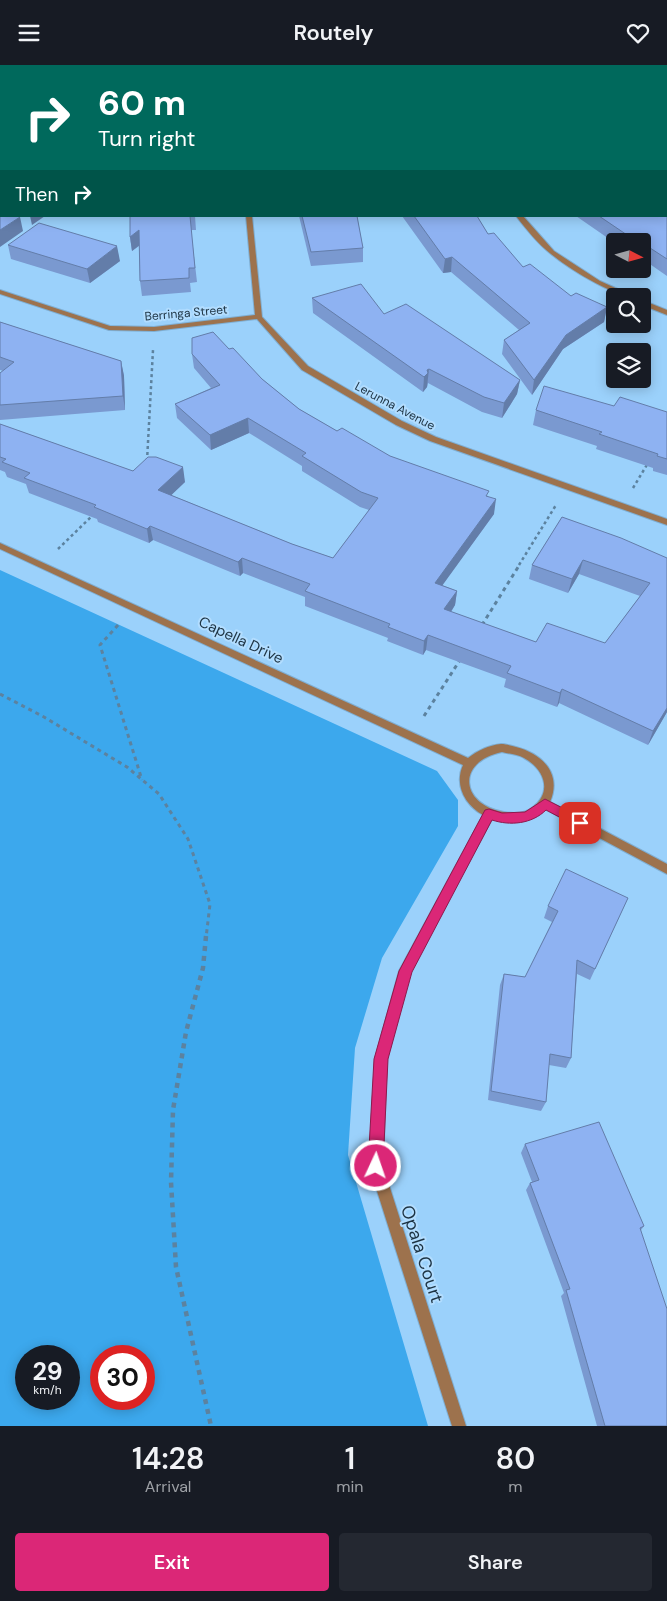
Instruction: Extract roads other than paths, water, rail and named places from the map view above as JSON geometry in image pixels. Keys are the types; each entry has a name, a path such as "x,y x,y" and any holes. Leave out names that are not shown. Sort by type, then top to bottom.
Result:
{"street":[{"path":"249,217 260,317"},
{"path":"520,217 552,252 598,282 612,288"},
{"name":"Berringa Street","path":"0,292 109,328 154,329 260,317"},
{"path":"651,306 667,313"},
{"name":"Lerunna Avenue","path":"260,317 305,368 399,423 433,439 667,522"},
{"name":"Capella Drive","path":"0,546 469,763"},
{"path":"516,749 528,754 547,771 550,793 545,804 537,811 520,818 502,818 489,814 477,807 464,785 465,773 469,763 478,755 489,750 516,749"},
{"path":"545,804 667,869"},
{"name":"Opala Court","path":"459,1426 376,1166 380,1078 381,1059 405,971 489,814"}]}
